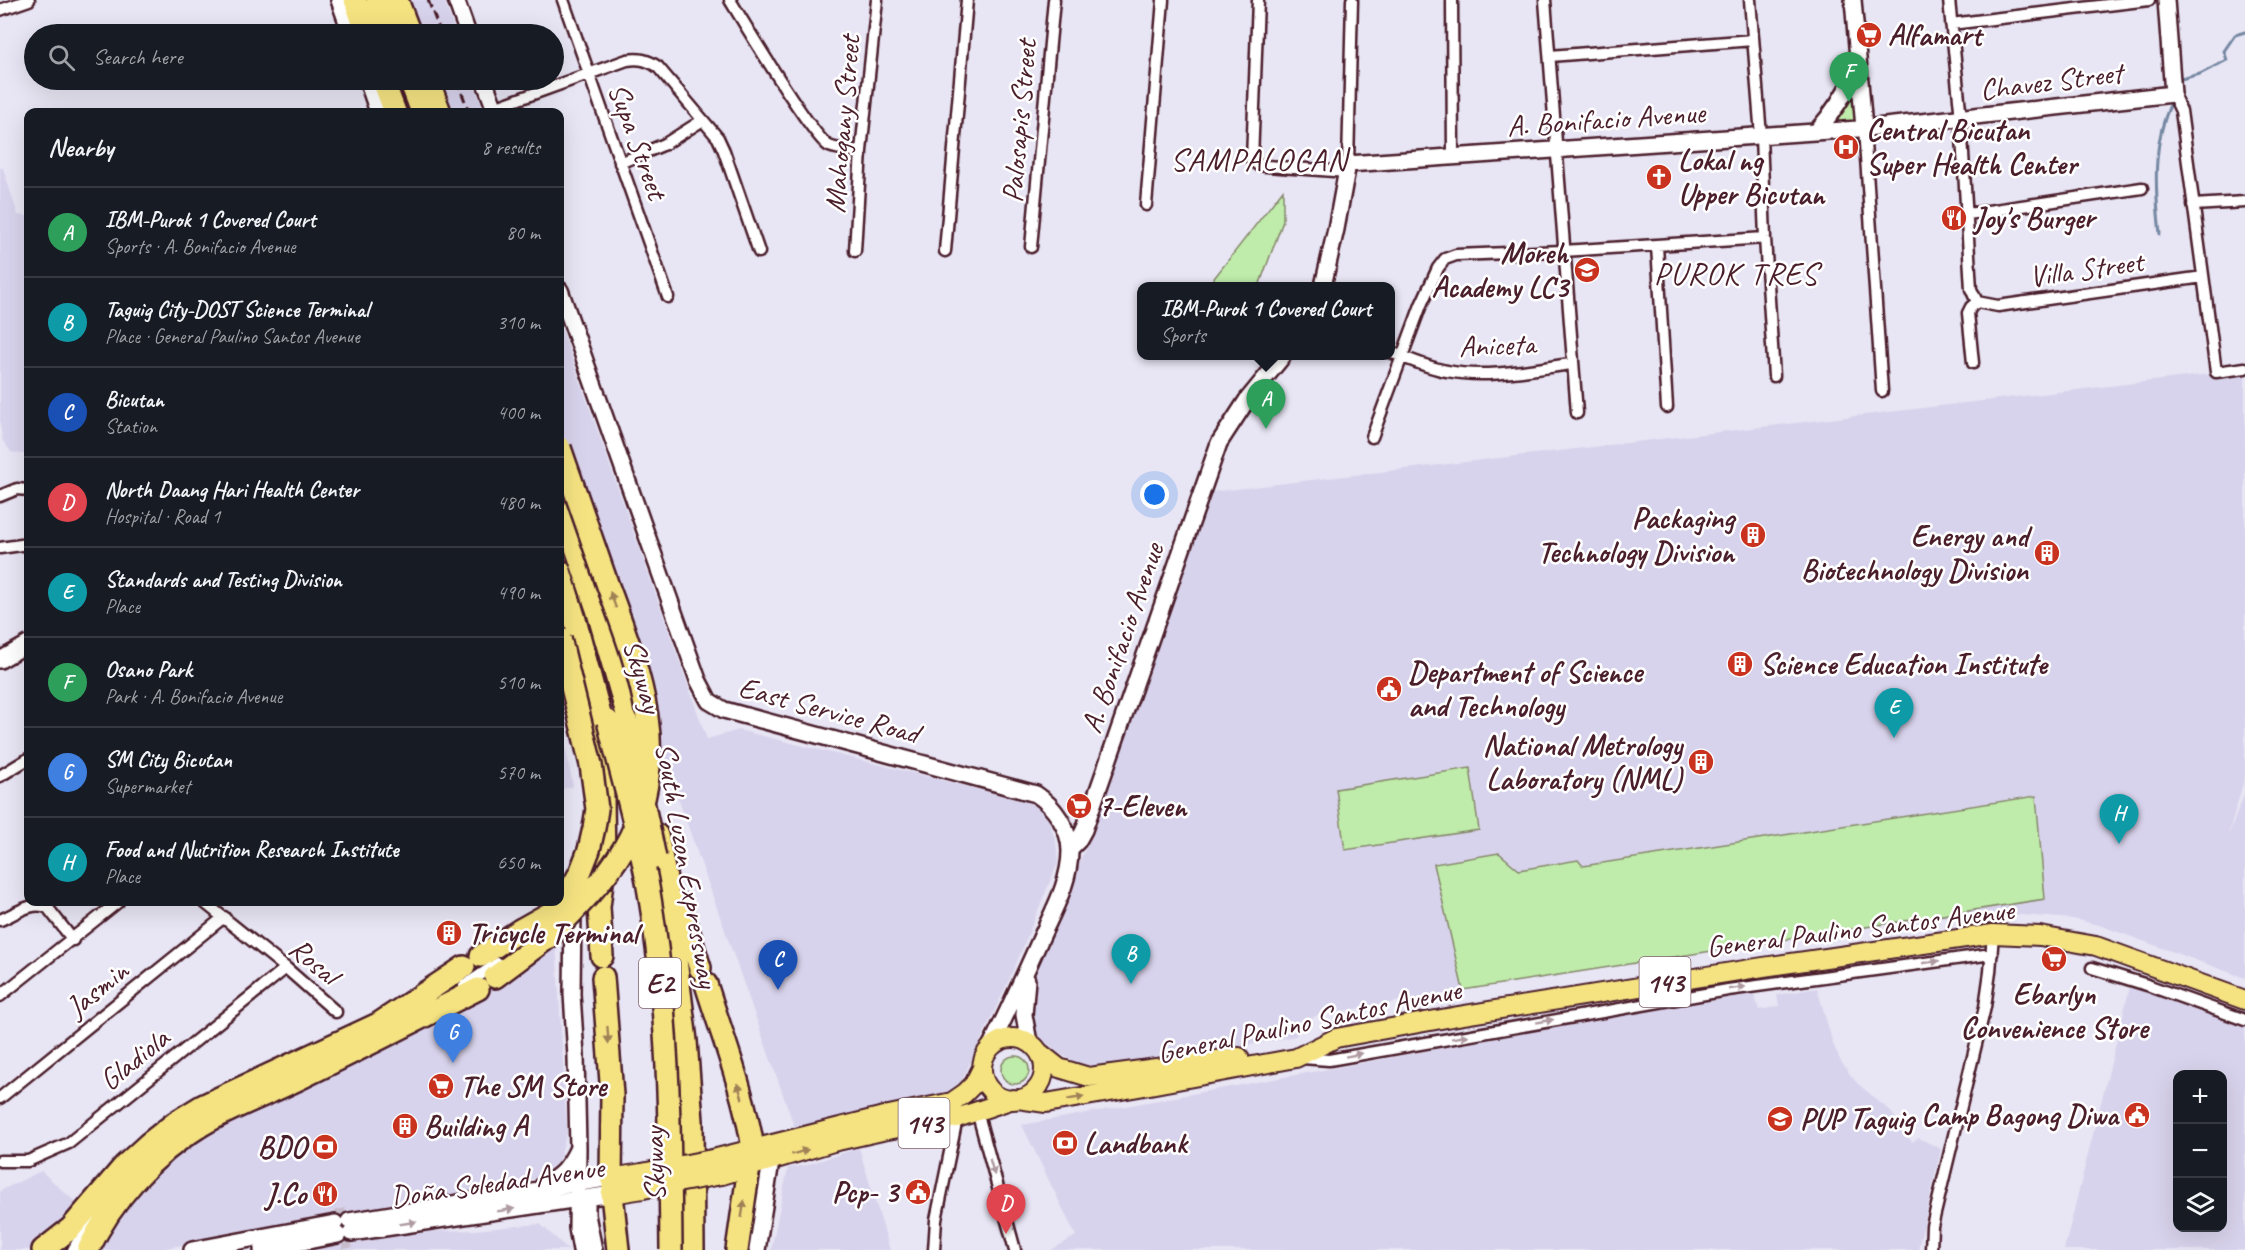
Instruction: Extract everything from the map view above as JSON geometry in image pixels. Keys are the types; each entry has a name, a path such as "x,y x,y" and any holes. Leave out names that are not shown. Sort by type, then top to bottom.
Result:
{"highway":[{"path":"355,0 363,24"},
{"path":"361,0 369,24"},
{"path":"377,0 385,24"},
{"path":"383,0 391,24"},
{"path":"397,0 406,24"},
{"path":"387,90 394,108"},
{"path":"393,90 400,108"},
{"path":"408,90 415,108"},
{"path":"414,90 420,108"},
{"path":"432,90 438,108"},
{"path":"88,1250 114,1206 134,1182 171,1146 200,1126 297,1080 486,983 550,936 592,890 629,838 645,793 650,733 644,694 633,654 564,459"},
{"name":"South Luzon Expressway","path":"564,513 597,609 626,707 666,879 687,1041 692,1120 693,1250"},
{"name":"Skyway","path":"564,528 593,610 626,720 651,835 671,962 674,996 684,1123 686,1250"},
{"name":"Skyway","path":"564,569 608,721 646,881 659,965 666,1040 670,1123 671,1250"},
{"name":"South Luzon Expressway","path":"564,584 602,723 641,881 661,1045 665,1124 664,1250"},
{"path":"564,655 595,789 597,809 589,850 580,873 564,899"},
{"path":"602,723 604,866 599,907 612,1095 611,1186 618,1250"},
{"path":"659,844 762,1155 737,1250"},
{"path":"45,1249 71,1228 125,1165 176,1122 202,1106 378,1024 552,912 558,906"}],"main road":[{"path":"339,0 347,24"},
{"path":"456,0 464,24"},
{"path":"1853,0 1864,128"},
{"path":"2166,0 2175,96"},
{"path":"1816,132 1834,112 1848,90 1858,67"},
{"path":"370,90 377,108"},
{"path":"488,90 494,108"},
{"name":"Chavez Street","path":"1864,128 2175,96"},
{"name":"A. Bonifacio Avenue","path":"1347,168 1453,156 1864,128"},
{"path":"1324,282 1347,168"},
{"name":"East Service Road","path":"564,301 698,680 709,701 724,710 1036,794 1054,810 1064,826 1070,849 1065,882 985,1060"},
{"name":"A. Bonifacio Avenue","path":"1070,849 1084,830 1219,443 1247,400 1280,360"},
{"path":"0,660 24,646"},
{"path":"564,684 586,772 591,808 590,829 573,900 572,994 578,1148 583,1183"},
{"name":"General Paulino Santos Avenue","path":"1034,1048 1059,1068 1073,1074 1105,1077 1301,1047 1332,1026 1707,964 1985,922 2038,925 2098,936 2245,989"},
{"name":"General Paulino Santos Avenue","path":"762,1155 957,1118 1016,1099 1046,1103 1296,1058 1336,1038 1859,952 1993,934 2040,936 2096,946 2245,1000"},
{"name":"East Service Road","path":"1029,965 1024,1005 1025,1027 1034,1048"},
{"path":"985,1060 998,1042 1005,1039 1017,1038 1034,1048"},
{"name":"143","path":"985,1060 988,1088 996,1095 1016,1099 1035,1091 1041,1083 1044,1073 1043,1062 1034,1048"},
{"path":"576,1056 585,1098 583,1200 577,1228 581,1250"},
{"name":"General Paulino Santos Avenue","path":"719,1166 952,1102 965,1094 974,1084 985,1060"},
{"path":"529,1192 555,1179 563,1172 570,1165 578,1148"},
{"path":"757,1250 762,1155"},
{"name":"Doña Soledad Avenue","path":"192,1250 343,1228 583,1183 611,1186 719,1166"},
{"name":"Doña Soledad Avenue","path":"262,1250 343,1228 431,1220 583,1200 611,1186"},
{"path":"583,1200 594,1250"}],"street":[{"path":"0,10 29,0"},
{"name":"Supa Street","path":"563,0 668,297"},
{"name":"Mahogany Street","path":"855,251 861,151 877,0"},
{"path":"945,251 967,0"},
{"name":"Palosapis Street","path":"1032,247 1054,0"},
{"path":"1146,205 1162,0"},
{"path":"1258,0 1252,160 1258,165 1267,166 1347,168 1352,0"},
{"path":"1452,0 1453,156"},
{"path":"1545,0 1577,413"},
{"path":"1750,0 1761,136 1764,238 1774,376"},
{"path":"1949,0 1961,119 1971,289 1977,302 1968,313 1972,363"},
{"path":"1951,24 2149,0"},
{"path":"735,1 797,105 823,142 830,147 861,151"},
{"path":"1550,56 1753,40"},
{"path":"564,84 637,58 649,61 658,67 718,138 759,252"},
{"path":"500,108 549,90"},
{"path":"2175,96 2181,111 2216,372 2245,368"},
{"path":"620,163 665,144 704,120"},
{"path":"1864,128 1882,391"},
{"path":"1968,214 2142,188"},
{"path":"2193,205 2245,202"},
{"path":"1372,437 1421,304 1438,268 1446,259 1456,255 1657,246 1764,238"},
{"path":"1657,246 1667,407"},
{"name":"Villa Street","path":"1977,302 1988,306 1998,306 2203,277"},
{"name":"Aniceta","path":"1395,354 1435,368 1460,373 1497,373 1572,364"},
{"path":"0,496 16,489 24,490"},
{"path":"0,548 24,545"},
{"path":"0,776 24,761"},
{"path":"73,1250 104,1197 142,1153 186,1119 366,1041 377,1031 516,944 573,900"},
{"path":"0,921 33,906"},
{"path":"45,906 73,940"},
{"path":"0,996 113,906"},
{"name":"Rosal","path":"209,906 336,1012"},
{"name":"Jasmin","path":"0,1098 224,917"},
{"path":"1931,1250 1932,1226 1985,1007 1993,934"},
{"path":"1859,952 1862,971"},
{"path":"1296,1058 1329,1060 1717,992 1992,954"},
{"name":"Gladiola","path":"0,1161 28,1161 69,1143 286,968"},
{"path":"2092,968 2245,1020"},
{"path":"83,1250 112,1200 148,1158 191,1125 231,1100"},
{"path":"977,1111 1015,1250"},
{"path":"934,1250 936,1220 957,1118"}],"shaded area":[{"path":"395,0 444,0 452,24 403,24"},
{"path":"427,90 476,90 482,108 434,108"},
{"path":"0,168 3,168 18,215 24,216 24,454 11,452 3,441 0,426"},
{"path":"564,336 707,739 739,730 1030,802 1039,806 1047,815 1056,842 1058,862 1014,969 958,1089 841,1118 797,1134 564,476"},
{"name":"Department of Science and Technology","path":"2245,370 2245,777 2228,835 2245,793 2245,978 2099,925 2073,919 1983,912 1768,939 1318,1015 1301,1023 1296,1036 1229,1049 1206,1048 1099,1067 1080,1064 1058,1053 1040,1037 1031,1024 1031,983 1062,901 1088,843 1211,492"},
{"path":"564,740 573,786 564,789"},
{"path":"556,943 567,1132 559,1160 541,1177 350,1214 356,1241 405,1232 474,1230 540,1224 569,1250 308,1250 336,1245 331,1218 155,1250 98,1250 137,1186 202,1133 483,995"},
{"name":"Camp Bagong Diwa","path":"2131,983 2245,1027 2245,1250 2064,1250"},
{"path":"1817,988 1833,1044 1841,1062 1856,1082 1891,1112 1912,1142 1919,1138 1941,1149 1918,1250 1051,1250 1076,1236 1022,1125 1678,1005 1754,994 1759,1010 1779,1006 1777,995"},
{"path":"859,1148 890,1250 771,1250 788,1168 806,1165"},
{"path":"41,1171 81,1207 33,1250 0,1250 0,1191"}],"green space":[{"path":"1855,78 1859,125 1825,127"},
{"path":"1283,190 1283,221 1260,282 1211,282"},
{"path":"1470,768 1479,830 1345,850 1336,789"},
{"path":"2036,796 2045,899 1463,990 1434,864 1499,853 1519,870 1578,860 1583,866"},
{"path":"1015,1056 1025,1060 1029,1070 1025,1080 1015,1084 1005,1080 1001,1070 1005,1060"}],"waterway":[{"path":"2178,86 2181,79 2200,74 2227,60 2224,51 2235,35 2245,32"},
{"path":"2160,234 2156,183 2158,149 2172,101"}],"tunnel":[{"path":"340,1209 348,1250"}],"railway":[{"path":"428,0 437,24"},
{"path":"461,90 468,108"}],"place":[{"name":"Alfamart","path":"1869,35"},
{"name":"Osano Park","path":"1849,102"},
{"name":"Central Bicutan Super Health Center","path":"1846,147"},
{"name":"Lokal ng Upper Bicutan","path":"1659,177"},
{"name":"Joy's Burger","path":"1954,218"},
{"name":"Moreh Academy LC3","path":"1587,270"},
{"name":"IBM-Purok 1 Covered Court","path":"1266,429"},
{"name":"Packaging Technology Division","path":"1753,535"},
{"name":"Energy and Biotechnology Division","path":"2047,553"},
{"name":"Science Education Institute","path":"1740,664"},
{"name":"Department of Science and Technology","path":"1389,689"},
{"name":"Standards and Testing Division","path":"1894,738"},
{"name":"National Metrology Laboratory (NML)","path":"1701,762"},
{"name":"7-Eleven","path":"1079,806"},
{"name":"Food and Nutrition Research Institute","path":"2119,844"},
{"name":"Tricycle Terminal","path":"449,933"},
{"name":"Ebarlyn Convenience Store","path":"2054,959"},
{"name":"Taguig City-DOST Science Terminal","path":"1131,984"},
{"name":"Bicutan","path":"778,990"},
{"name":"SM City Bicutan","path":"453,1063"},
{"name":"The SM Store","path":"441,1086"},
{"name":"Camp Bagong Diwa","path":"2137,1115"},
{"name":"PUP Taguig","path":"1780,1119"},
{"name":"Building A","path":"405,1126"},
{"name":"Landbank","path":"1065,1143"},
{"name":"BDO","path":"325,1147"},
{"name":"Pcp- 3","path":"918,1192"},
{"name":"J.Co","path":"325,1194"},
{"name":"North Daang Hari Health Center","path":"1006,1234"}],"district":[{"name":"SAMPALOCAN","path":"1259,159"},
{"name":"PUROK TRES","path":"1736,273"}]}
